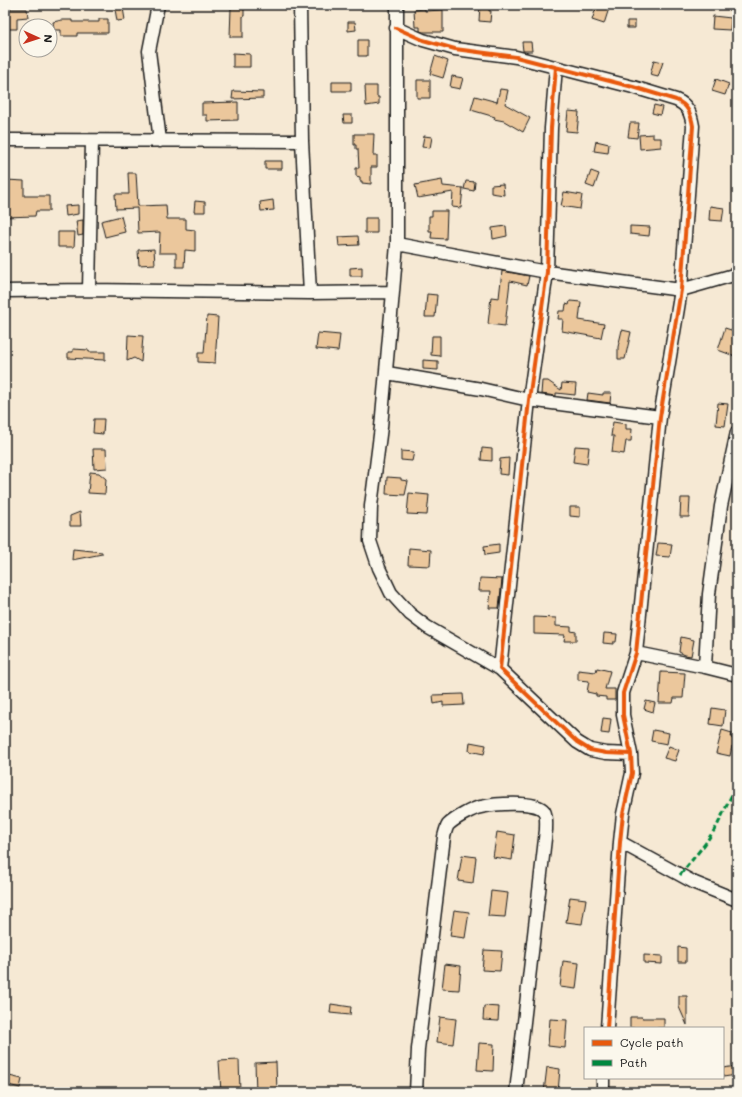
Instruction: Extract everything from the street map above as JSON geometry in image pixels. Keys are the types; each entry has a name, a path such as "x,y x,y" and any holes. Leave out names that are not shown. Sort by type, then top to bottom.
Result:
{"street":[{"path":"158,5 149,51 160,141"},
{"path":"300,5 302,141 310,293"},
{"path":"397,5 397,244 387,373 378,458 371,506 370,541 379,568 391,593 410,614 427,627 500,669 551,718 583,746 590,750 606,753 631,754"},
{"path":"396,28 423,40 455,49 516,57 633,87 676,100 688,108 694,126 681,290 660,417 636,653 623,693 623,715 631,754 632,773 623,814 620,842 607,1027"},
{"path":"500,669 529,400 547,272 551,128 556,67"},
{"path":"5,140 302,141"},
{"path":"89,290 92,141"},
{"path":"397,244 547,272 681,290 737,274"},
{"path":"5,291 89,290 310,293 393,292"},
{"path":"387,373 529,400 660,417"},
{"path":"705,666 709,594 720,506 737,432"},
{"path":"636,653 705,666 737,675"},
{"path":"416,1092 418,1049 444,837 447,826 456,819 479,807 526,803 536,805 544,811 546,830 516,1092"},
{"path":"620,842 696,883 737,900"},
{"path":"602,1092 604,1079"}],"building":[{"path":"480,5 489,5 489,11 491,11 490,22 479,21"},
{"path":"597,5 610,5 604,24 592,20"},
{"path":"123,8 125,20 117,21 115,9"},
{"path":"231,8 244,8 243,37 230,37"},
{"path":"27,9 28,17 17,18 17,29 5,29 5,10"},
{"path":"425,9 425,11 443,10 443,32 423,32 420,31 420,27 415,27 414,10"},
{"path":"713,16 731,18 730,30 712,29"},
{"path":"99,19 108,19 108,33 77,33 77,36 61,36 61,30 58,30 58,21 62,20 72,20 72,22 99,22"},
{"path":"627,21 635,21 635,28 627,28"},
{"path":"348,22 355,22 356,30 348,31"},
{"path":"358,40 367,40 367,56 358,56"},
{"path":"522,42 531,42 532,51 523,51"},
{"path":"233,53 250,54 250,67 233,67"},
{"path":"435,56 448,61 443,78 430,74"},
{"path":"654,60 663,62 658,77 650,75"},
{"path":"452,76 463,78 460,89 450,87"},
{"path":"716,79 729,84 725,95 712,91"},
{"path":"417,80 430,80 430,98 417,98"},
{"path":"332,82 351,82 351,91 332,91"},
{"path":"365,86 377,86 377,97 379,97 379,104 366,106"},
{"path":"500,89 508,90 505,104 530,118 523,132 504,121 494,119 495,117 471,110 475,96 497,102"},
{"path":"233,91 263,92 263,98 232,99"},
{"path":"238,102 238,120 207,121 207,115 202,115 202,103"},
{"path":"654,105 662,107 660,115 652,113"},
{"path":"568,111 579,112 577,132 566,131"},
{"path":"343,115 352,115 352,123 344,123"},
{"path":"630,123 639,123 637,138 628,137"},
{"path":"354,134 374,134 373,155 377,155 377,167 371,167 371,184 362,183 362,181 360,181 360,177 356,176 356,168 359,168 358,149 356,149 356,145 354,145"},
{"path":"653,134 653,138 661,138 661,147 640,149 639,135"},
{"path":"424,136 432,137 430,148 422,147"},
{"path":"596,141 609,144 608,153 594,151"},
{"path":"265,161 282,161 282,169 265,169"},
{"path":"591,171 599,174 594,188 586,185"},
{"path":"128,173 136,173 138,206 166,205 167,219 186,219 186,229 195,230 195,251 185,250 184,267 176,267 176,253 159,253 160,232 138,233 137,208 116,209 115,194 129,194"},
{"path":"6,180 24,181 24,196 49,196 49,211 36,211 35,216 5,217"},
{"path":"442,180 443,186 463,188 461,208 452,207 453,192 418,198 415,185"},
{"path":"466,181 475,182 474,191 464,189"},
{"path":"503,184 504,195 491,193 491,185"},
{"path":"564,192 582,195 580,209 561,206"},
{"path":"273,200 274,210 261,211 260,202"},
{"path":"195,201 205,202 205,212 194,212"},
{"path":"78,205 78,214 66,216 65,206"},
{"path":"710,206 724,208 722,221 709,220"},
{"path":"432,211 447,211 446,239 431,238 432,231 429,231 429,216 432,216"},
{"path":"121,216 125,232 105,237 101,221"},
{"path":"365,218 377,218 377,233 365,233"},
{"path":"83,220 83,235 78,236 76,221"},
{"path":"506,226 507,236 493,239 492,228"},
{"path":"630,226 650,227 649,236 630,234"},
{"path":"58,232 75,232 74,247 58,247"},
{"path":"358,236 359,245 339,246 338,237"},
{"path":"154,249 155,264 139,265 138,250"},
{"path":"362,267 362,276 350,276 350,268"},
{"path":"502,271 529,276 527,285 510,281 505,326 488,324 491,297 499,298"},
{"path":"427,294 437,295 435,317 425,317"},
{"path":"570,301 581,302 579,320 604,324 601,338 562,331 563,319 558,319 559,311 565,311 566,304 569,305"},
{"path":"207,316 218,317 215,363 198,362 198,353 204,353"},
{"path":"725,328 737,332 737,357 718,350"},
{"path":"622,330 631,332 625,359 618,359 618,347"},
{"path":"318,333 340,335 338,351 316,349"},
{"path":"128,335 143,336 141,362 134,358 127,361"},
{"path":"432,336 440,336 440,356 431,355"},
{"path":"73,349 89,350 89,352 105,352 105,360 68,358 68,352 73,352"},
{"path":"423,360 438,361 438,370 423,369"},
{"path":"542,381 548,381 561,390 562,383 576,384 575,395 556,393 556,396 541,394"},
{"path":"588,393 603,395 603,393 611,393 610,403 587,400"},
{"path":"718,403 728,404 725,426 716,425"},
{"path":"94,419 104,419 103,434 93,433"},
{"path":"613,422 626,424 626,429 632,429 631,441 626,441 624,454 612,452 614,436 611,436"},
{"path":"575,446 589,447 587,464 573,462"},
{"path":"482,448 492,449 492,461 481,460"},
{"path":"93,449 106,449 107,468 94,469"},
{"path":"401,451 414,452 412,461 401,460"},
{"path":"509,458 508,475 499,474 500,459"},
{"path":"90,472 99,473 106,479 105,494 88,493"},
{"path":"387,477 401,478 401,480 408,481 405,495 386,494"},
{"path":"409,493 429,495 427,515 407,514"},
{"path":"681,498 690,498 689,517 680,517"},
{"path":"570,507 580,507 580,517 570,516"},
{"path":"80,512 81,526 70,526 70,516"},
{"path":"658,543 672,544 670,557 656,556"},
{"path":"499,544 499,553 485,555 484,546"},
{"path":"409,548 431,550 430,566 408,565"},
{"path":"73,549 102,552 102,554 72,560"},
{"path":"480,578 502,579 499,608 489,608 491,591 479,591"},
{"path":"534,617 556,618 556,626 571,627 571,631 576,632 576,641 564,641 565,635 534,634"},
{"path":"604,633 617,634 616,642 613,642 613,644 603,643"},
{"path":"681,637 694,640 691,656 679,652"},
{"path":"597,668 610,671 605,689 615,689 615,700 606,700 606,697 596,696 596,694 587,692 589,681 578,680 578,670 596,672"},
{"path":"661,672 685,673 683,698 674,698 673,703 659,703"},
{"path":"463,694 464,705 443,706 443,702 434,704 433,695"},
{"path":"646,701 655,703 653,712 644,709"},
{"path":"712,708 725,710 723,726 710,724"},
{"path":"603,718 611,719 609,734 601,733"},
{"path":"653,730 669,733 667,744 651,741"},
{"path":"722,730 732,733 731,738 737,739 737,747 732,746 730,756 716,753"},
{"path":"470,742 486,745 484,754 469,751"},
{"path":"669,746 679,750 675,761 664,758"},
{"path":"497,832 515,835 512,860 493,857"},
{"path":"462,855 476,857 473,883 458,881"},
{"path":"491,891 508,893 505,917 488,916"},
{"path":"570,897 586,899 582,924 566,922"},
{"path":"454,910 469,912 465,938 450,936"},
{"path":"678,947 686,948 686,962 678,962"},
{"path":"484,950 502,951 500,971 482,970"},
{"path":"644,955 662,956 662,964 644,963"},
{"path":"563,961 579,963 576,989 560,987"},
{"path":"445,964 461,966 459,990 442,989"},
{"path":"679,996 687,996 687,1025 679,1007"},
{"path":"331,1004 351,1007 350,1015 330,1013"},
{"path":"484,1006 499,1007 498,1021 483,1020"},
{"path":"440,1017 456,1019 453,1044 437,1042"},
{"path":"630,1017 664,1018 664,1027 630,1027"},
{"path":"550,1019 567,1020 565,1048 548,1046"},
{"path":"479,1043 494,1044 493,1071 477,1070"},
{"path":"239,1060 240,1092 221,1092 219,1061"},
{"path":"276,1062 277,1092 256,1092 255,1063"},
{"path":"736,1066 737,1075 724,1077 724,1068"},
{"path":"547,1067 560,1069 558,1092 544,1092"},
{"path":"5,1075 22,1079 20,1088 5,1084"}],"marked path":[{"path":"680,875 705,844 717,826 737,784"}],"cycle path":[{"path":"396,28 423,40 455,49 516,57 633,87 676,100 686,107 690,114 693,126 681,290 660,417 636,653 623,693 623,715 631,754 632,773 623,814 620,842 607,1027"},
{"path":"556,67 551,128 547,272 529,400 500,669 577,742 590,750 606,753 631,754"}]}
